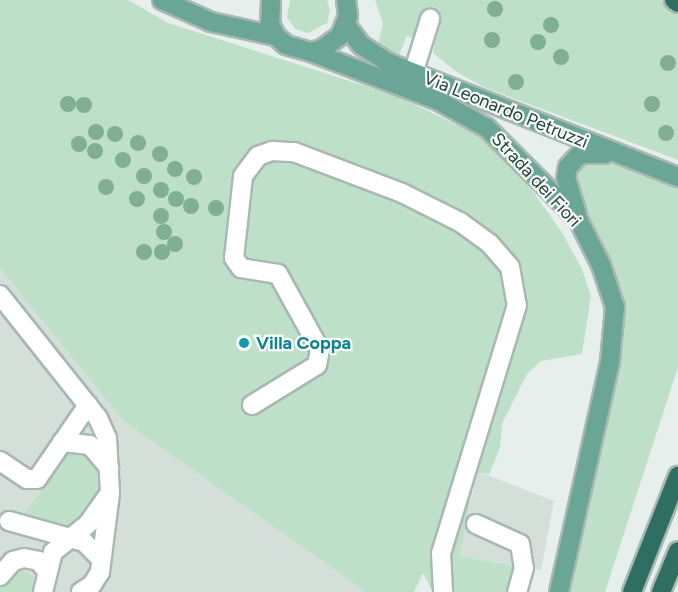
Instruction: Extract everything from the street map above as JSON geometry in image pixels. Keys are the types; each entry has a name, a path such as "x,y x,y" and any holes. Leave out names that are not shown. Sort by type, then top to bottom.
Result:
{"highway":[{"path":"674,0 678,3"},
{"path":"632,592 678,476"},
{"path":"661,592 678,551"}],"main road":[{"path":"162,0 210,22 276,36"},
{"path":"271,0 270,24 276,36"},
{"path":"311,52 332,44 346,25 348,2"},
{"name":"Via Leonardo Petruzzi","path":"346,25 361,45 413,74 678,177"},
{"name":"Strada dei Fiori","path":"276,36 286,45 311,52 437,100 487,128 578,219 611,290 615,324 610,362 559,592"},
{"path":"578,219 566,178 570,163 586,152 621,156"}],"lane":[{"path":"413,74 430,19"},
{"path":"252,405 317,365 320,350 278,274 240,268 234,258 243,176 258,156 272,151 294,152 402,193 460,222 490,244 510,267 517,305 441,553 443,592"},
{"path":"0,295 88,405 104,430 110,468 110,493 97,579 81,592"},
{"path":"0,461 27,479 37,479 88,405"},
{"path":"62,442 90,445 110,468"},
{"path":"43,592 47,572 56,549 71,541 88,524 110,493"},
{"path":"9,521 71,541 88,544 99,557"},
{"path":"476,524 520,544 524,568 517,592"},
{"path":"0,576 13,561 24,558 39,561 47,572"}],"shaded area":[{"path":"0,268 125,421 366,592 0,592"},
{"path":"477,471 554,501 541,570 460,556"}],"green space":[{"path":"0,0 128,0 168,23 397,96 482,137 524,179 561,231 582,269 591,296 582,354 541,361 527,374 502,424 500,448 489,474 476,472 460,556 516,566 507,592 433,592 423,573 414,592 366,592 124,421 0,268"},
{"path":"290,0 327,0 330,10 327,23 308,33 295,29 287,17"},
{"path":"375,0 661,0 678,14 678,160 486,88 458,73 433,53 435,46 407,36 398,57 377,49 383,23"},
{"path":"579,157 614,160 678,188 678,367 605,592 562,592 620,326 573,191 570,177"},
{"path":"82,447 99,469 95,502 88,513 71,527 21,518 72,449"},
{"path":"20,568 34,577 32,592 0,592 0,584 10,572"}],"place":[{"name":"Villa Coppa","path":"244,343"}]}
